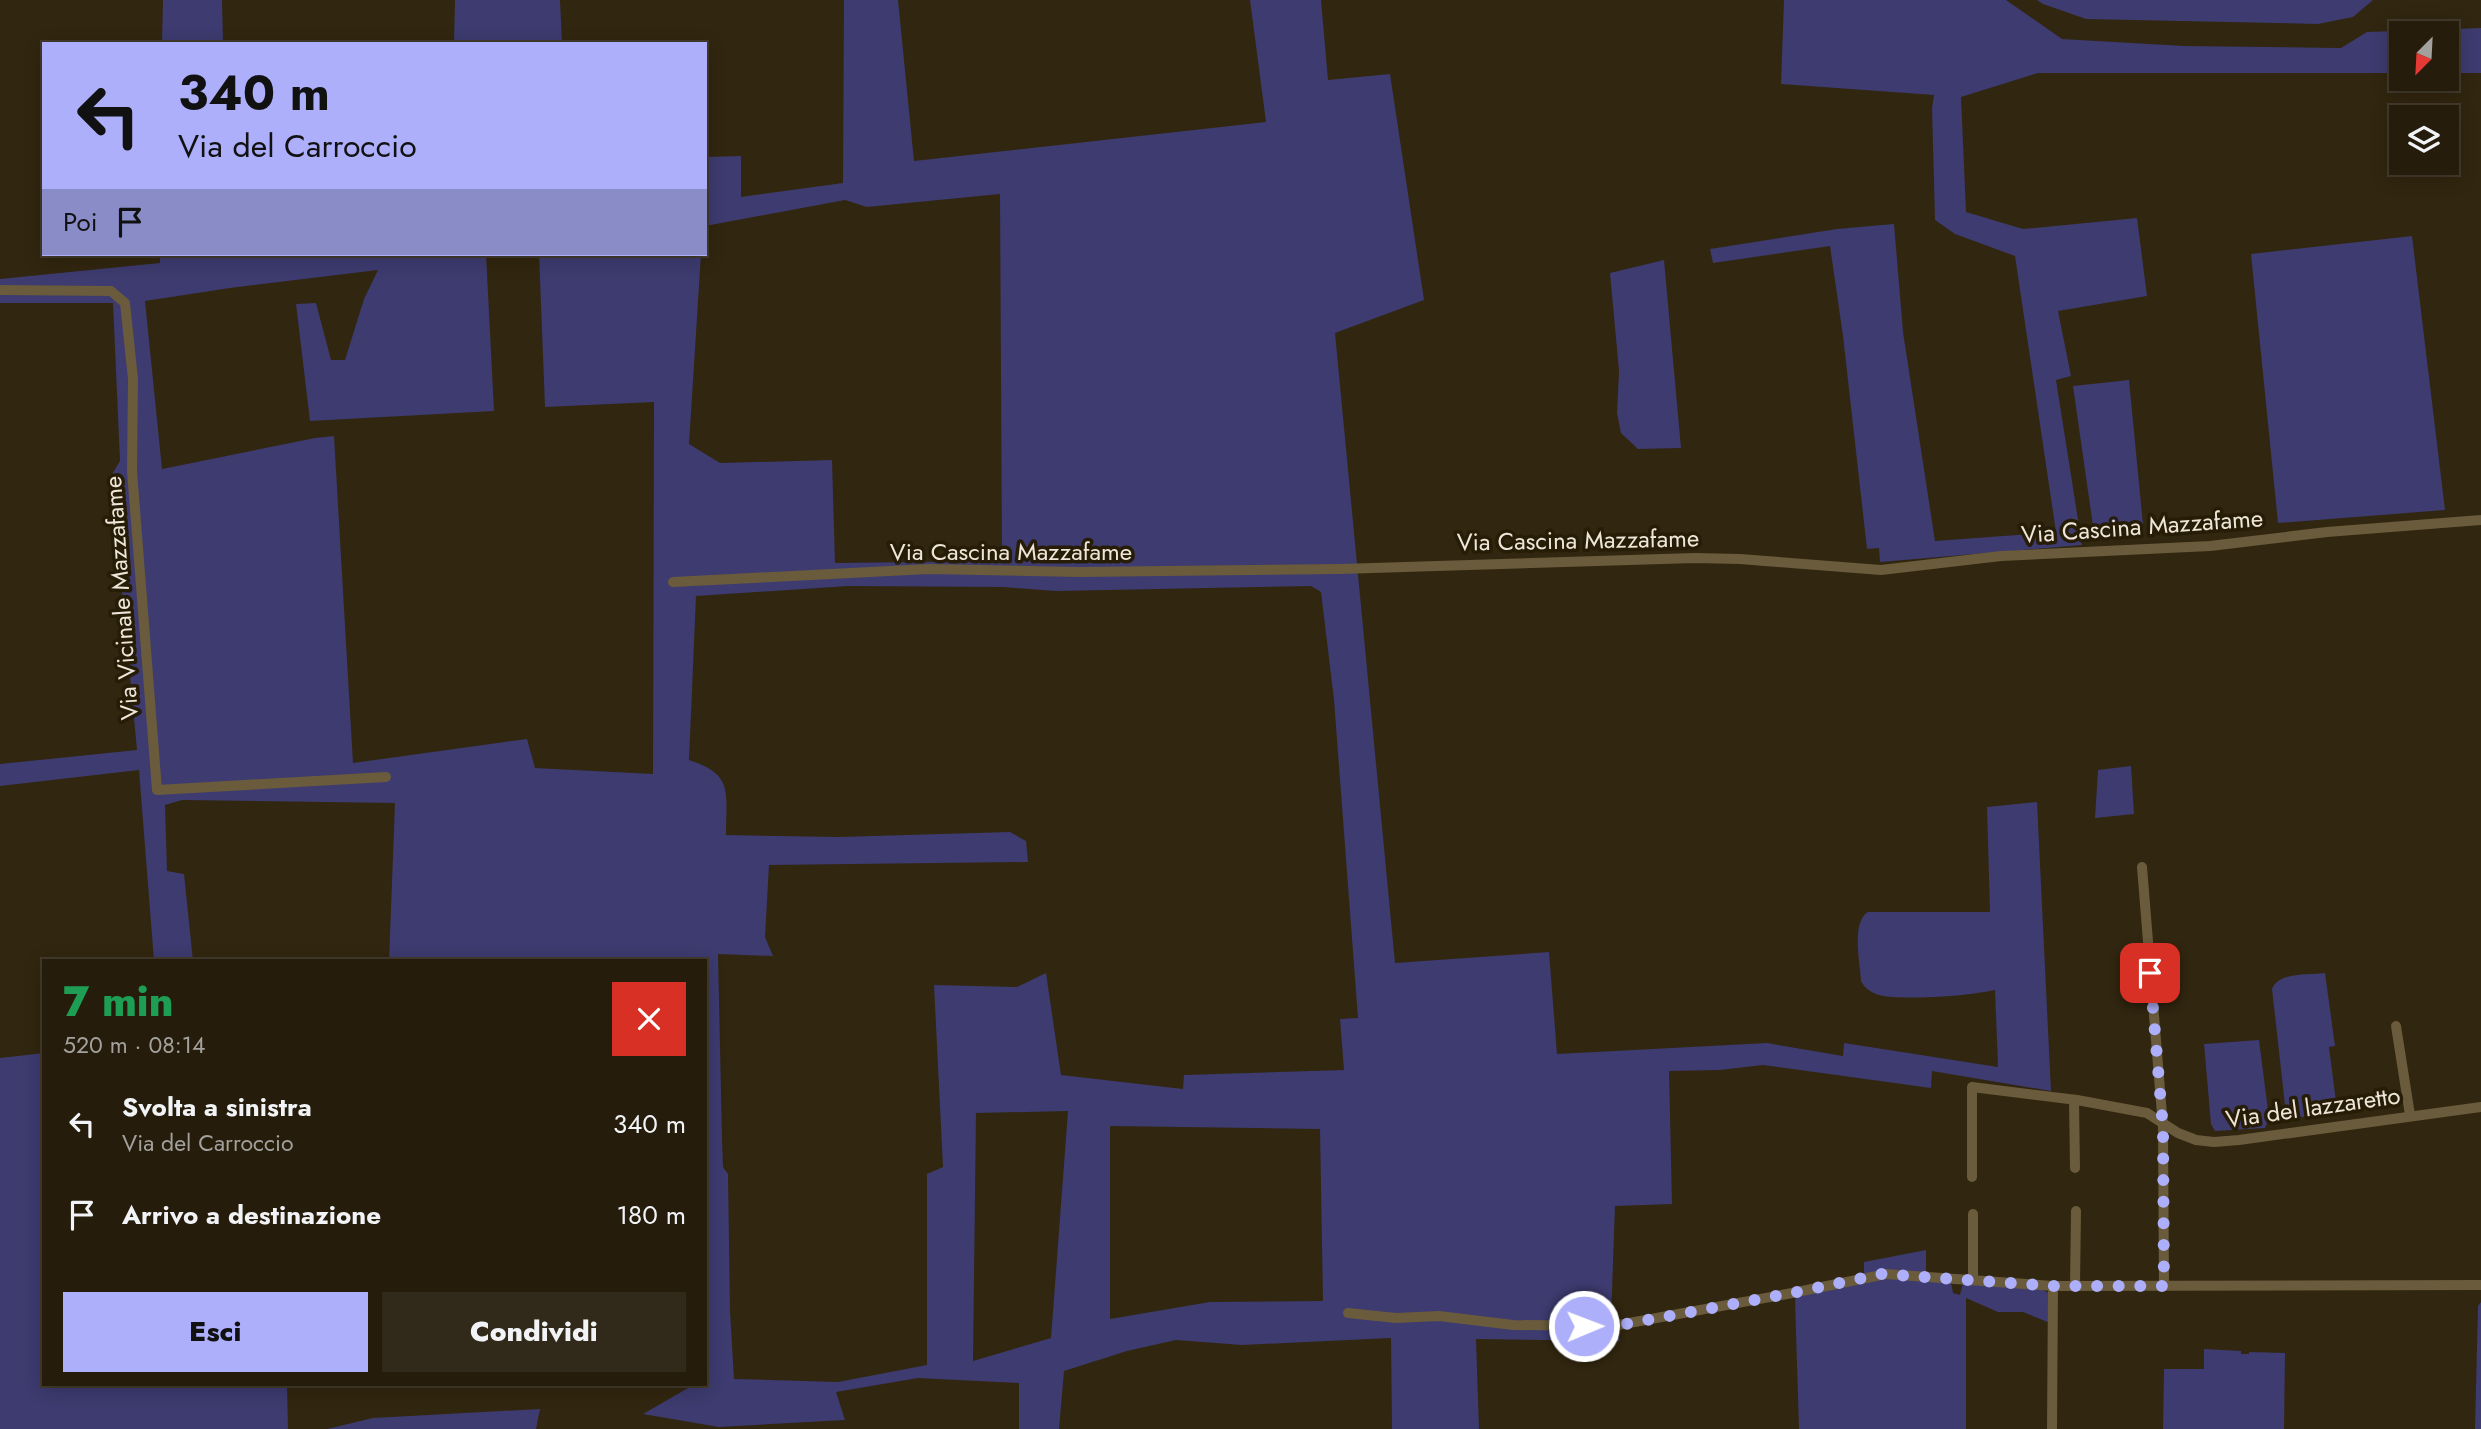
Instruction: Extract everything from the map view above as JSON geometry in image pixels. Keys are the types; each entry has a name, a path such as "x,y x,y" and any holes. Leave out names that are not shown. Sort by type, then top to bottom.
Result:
{"street":[{"name":"Via Vicinale Mazzafame","path":"0,290 111,291 125,303 133,379 132,471 157,790 386,777"},
{"name":"Via Cascina Mazzafame","path":"673,582 929,569 1079,572 1340,569 1695,558 1881,570 1989,557 2210,546 2327,532 2481,520"},
{"path":"2142,867 2162,1122 2164,1286"},
{"path":"2396,1026 2410,1115"},
{"name":"Via del lazzaretto","path":"1972,1177 1972,1087 2074,1100 2147,1113 2178,1133 2196,1140 2226,1142 2481,1107"},
{"path":"2074,1100 2074,1168"},
{"path":"2076,1211 2076,1286"},
{"path":"1973,1214 1973,1280"},
{"path":"1348,1313 1396,1318 1439,1315 1513,1325 1613,1326 1879,1274 2053,1286 2481,1285"},
{"path":"2052,1429 2053,1286"}],"shaded area":[{"path":"163,0 222,0 223,42 162,42"},
{"path":"455,0 560,0 562,42 454,42"},
{"path":"844,0 898,0 914,161 1266,122 1250,0 1321,0 1328,80 1390,74 1424,300 1335,333 1395,963 1549,952 1557,1054 1767,1043 1843,1056 1844,1043 1998,1067 1995,990 1923,997 1876,994 1867,989 1861,981 1858,933 1863,917 1868,912 1990,912 1987,807 2037,802 2051,1091 1932,1071 1931,1088 1763,1065 1720,1070 1669,1071 1672,1204 1615,1206 1611,1319 1620,1341 1476,1339 1479,1429 1392,1429 1391,1338 1242,1345 1176,1340 1127,1351 1064,1371 1059,1429 1019,1429 1019,1383 918,1378 836,1392 845,1420 719,1427 643,1414 692,1386 707,1386 707,959 389,959 395,803 182,800 165,805 167,871 184,874 193,959 154,959 139,770 0,786 0,764 137,750 111,476 120,461 113,303 0,303 0,279 160,263 160,256 486,256 494,411 310,421 296,304 316,303 331,360 345,360 364,299 378,270 145,301 162,469 334,436 353,763 527,739 535,768 653,774 654,402 545,407 539,256 701,256 689,444 720,463 832,460 835,563 1002,561 1000,194 867,207 845,200 707,226 707,157 741,156 741,197 843,183","holes":["848,586 1003,587 1056,591 1311,586 1321,592 1334,700 1358,1018 1340,1019 1344,1070 1184,1075 1183,1089 1061,1075 1046,973 1017,987 934,985 943,1167 927,1174 927,1365 838,1382 734,1379 728,1174 723,1167 718,954 773,956 765,937 769,865 1028,862 1026,841 1010,832 838,837 726,835 724,787 714,772 689,760 696,596","1068,1111 1051,1338 973,1361 976,1113","1110,1126 1320,1129 1323,1301 1210,1302 1110,1319"]},
{"path":"1784,0 2006,0 2062,39 2184,46 2341,48 2367,32 2389,31 2389,73 2038,73 1961,97 1966,212 2023,229 2137,218 2147,296 2058,311 2071,376 2056,380 2082,545 1880,562 1879,548 1867,549 1830,246 1713,263 1710,249 1837,229 1894,224 1903,332 1935,541 2056,532 2015,256 1955,234 1935,220 1932,108 1934,95 1781,84"},
{"path":"2037,0 2373,0 2353,17 2318,24 2086,19"},
{"path":"2481,28 2481,73 2459,73 2459,29"},
{"path":"2412,236 2445,510 2278,523 2251,254"},
{"path":"1664,260 1681,448 1638,449 1621,433 1617,413 1619,371 1610,273"},
{"path":"2129,380 2144,535 2095,540 2073,386"},
{"path":"2131,766 2134,814 2095,818 2098,770"},
{"path":"2325,973 2335,1046 2329,1047 2337,1110 2302,1117 2289,1113 2285,1105 2272,989 2287,977"},
{"path":"2259,1040 2269,1118 2265,1128 2215,1131 2211,1124 2204,1044"},
{"path":"42,1053 42,1386 287,1386 288,1429 0,1429 0,1058"},
{"path":"1926,1250 1926,1281 1951,1282 1953,1293 1960,1295 1963,1283 2043,1290 2049,1293 2050,1323 2023,1312 1998,1312 1966,1298 1966,1429 1799,1429 1797,1296 1864,1281 1864,1262"},
{"path":"2481,1302 2481,1429 2475,1429 2478,1306"},
{"path":"2204,1349 2241,1351 2241,1354 2285,1353 2284,1429 2163,1429 2164,1369 2204,1369"},
{"path":"540,1409 536,1429 327,1429 373,1418"}],"route":[{"path":"1584,1326 1626,1324 1882,1274 2053,1286 2164,1286 2163,1128 2150,973"}]}
